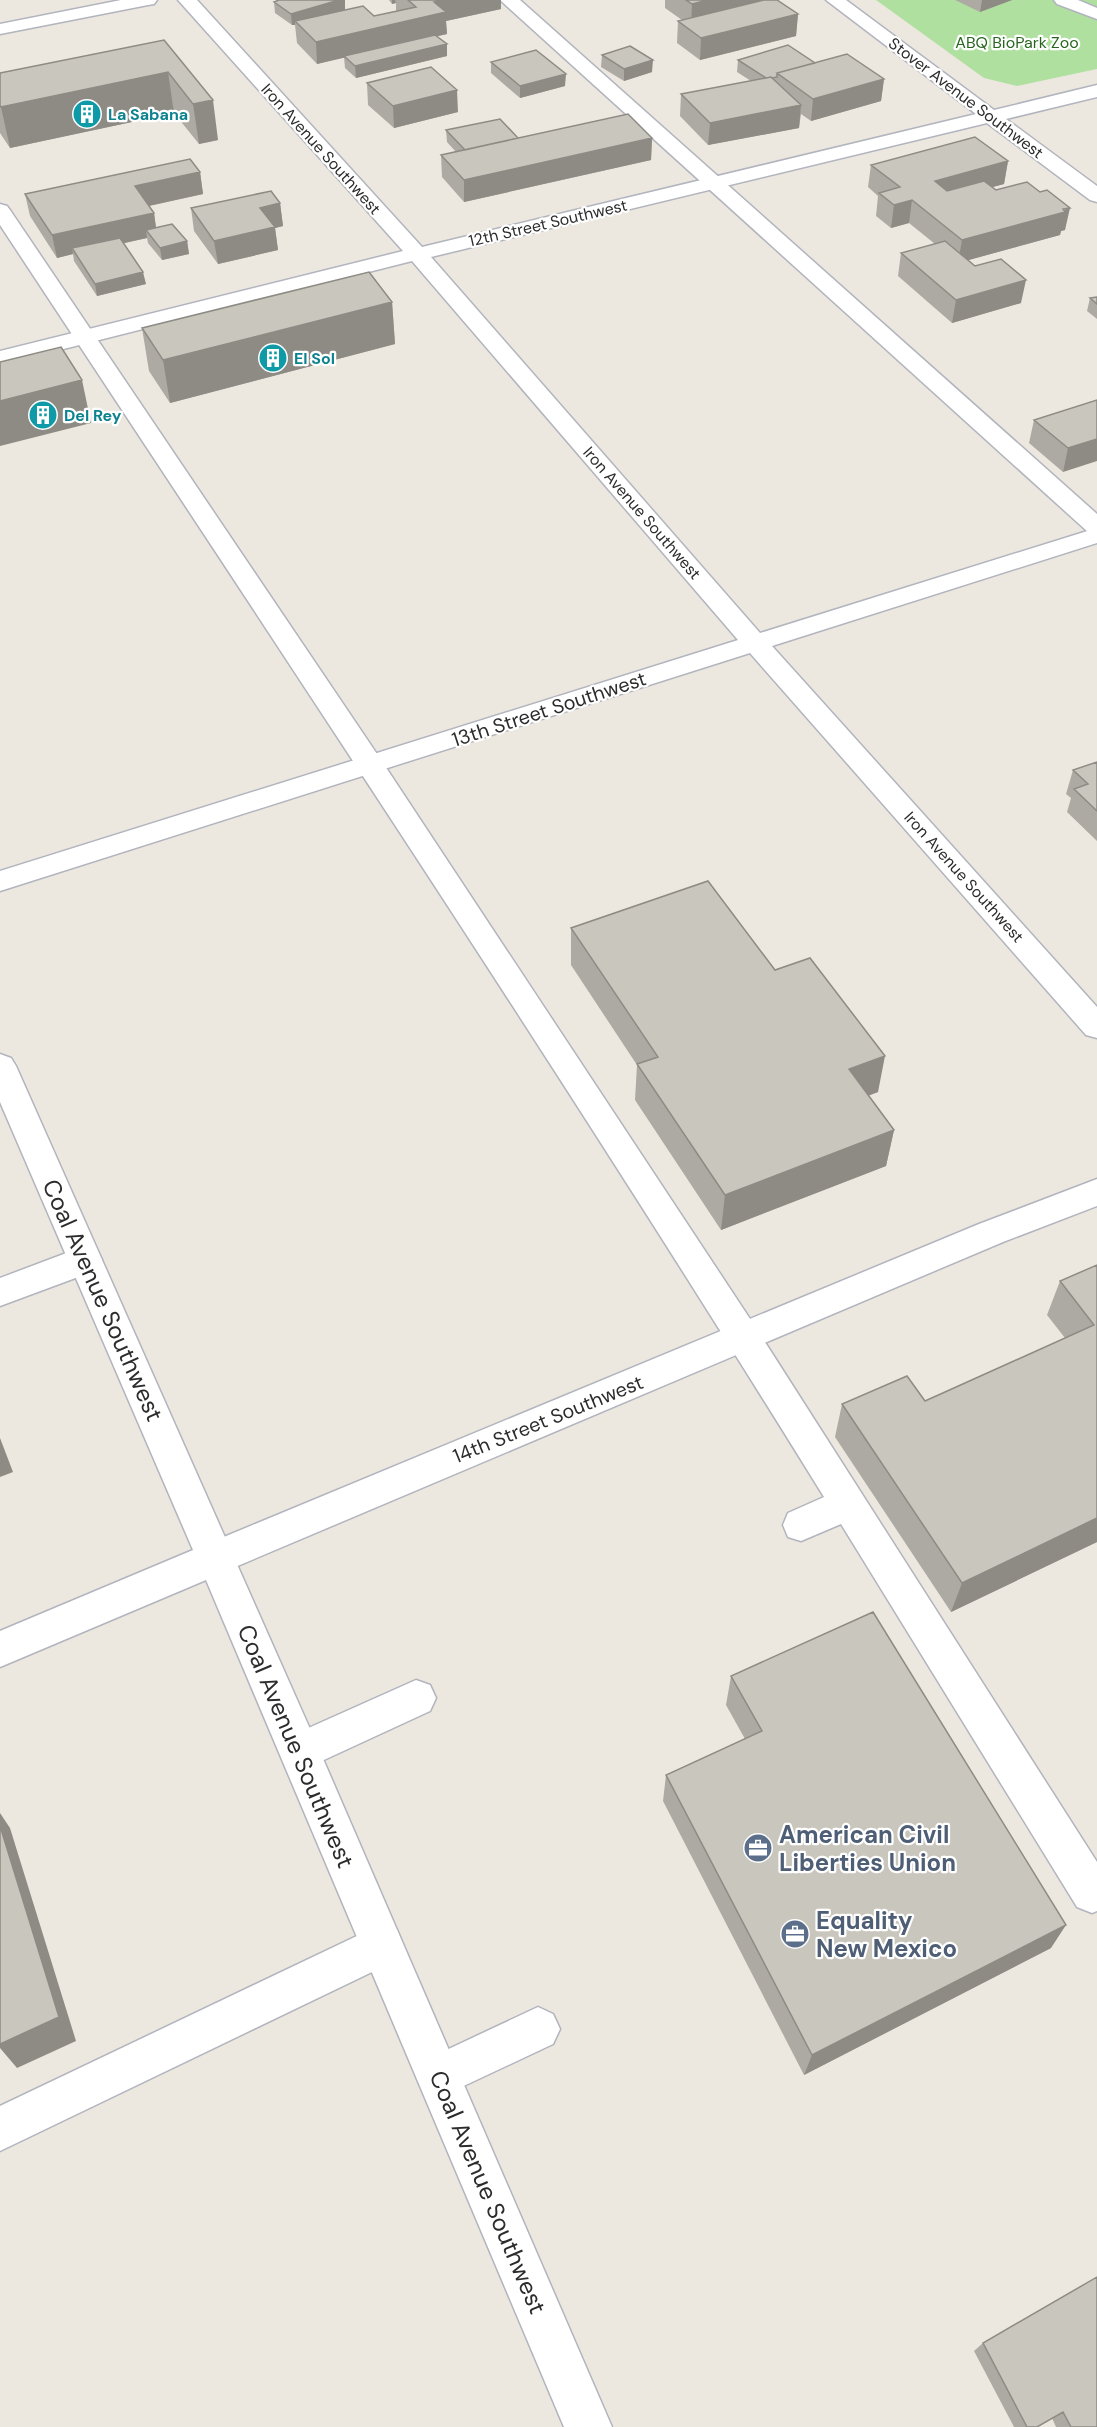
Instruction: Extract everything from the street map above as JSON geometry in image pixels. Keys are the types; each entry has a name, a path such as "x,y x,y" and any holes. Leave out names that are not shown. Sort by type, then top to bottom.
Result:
{"street":[{"path":"0,28 148,0"},
{"name":"Iron Avenue Southwest","path":"187,0 417,255 756,644 1097,1027"},
{"path":"510,0 712,184 1097,527"},
{"name":"Stover Avenue Southwest","path":"835,0 1097,196"},
{"path":"1063,0 1097,14"},
{"name":"12th Street Southwest","path":"0,358 1097,91"},
{"path":"0,210 370,766 744,1338 1092,1892 1097,1889"},
{"name":"13th Street Southwest","path":"0,881 1097,535"},
{"name":"Coal Avenue Southwest","path":"0,1066 300,1752 588,2427"},
{"name":"14th Street Southwest","path":"0,1649 991,1233 1097,1192"},
{"path":"0,1292 85,1260"},
{"path":"801,1526 848,1503"},
{"path":"300,1752 416,1698"},
{"path":"0,2130 382,1945"},
{"path":"438,2076 538,2029"}],"green space":[{"name":"ABQ BioPark Zoo","path":"876,0 1097,0 1097,69 1017,86 984,78"}],"building":[{"path":"279,0 339,0 291,14 274,2"},
{"path":"408,0 444,0 434,2 446,12 316,42 295,21 363,6 374,16 416,7"},
{"path":"686,0 708,0 692,4"},
{"path":"764,0 777,0 798,14 701,38 678,21"},
{"path":"435,35 447,44 355,66 344,56"},
{"path":"164,40 213,100 193,104 168,72 1,107 0,105 0,73"},
{"path":"788,45 815,63 777,73 777,77 766,78 738,60"},
{"path":"630,46 653,60 624,69 602,55"},
{"path":"536,50 566,74 520,86 491,62"},
{"path":"847,54 884,79 813,99 777,73"},
{"path":"431,67 457,90 393,106 367,83"},
{"path":"771,77 801,105 710,123 681,94"},
{"path":"628,114 652,138 464,180 441,155"},
{"path":"500,119 518,138 465,150 446,130"},
{"path":"975,137 1008,161 935,181 947,191 984,181 996,190 1027,182 1040,192 1047,190 1070,208 1063,209 1065,212 962,240 912,200 894,205 879,193 900,187 871,165"},
{"path":"190,159 200,172 135,186 154,213 52,235 25,194"},
{"path":"271,191 280,203 260,208 275,227 214,241 191,208"},
{"path":"172,224 187,241 160,248 146,230"},
{"path":"120,238 143,272 95,284 72,248"},
{"path":"945,241 975,266 1001,259 1026,280 956,300 901,253"},
{"path":"369,272 392,302 163,360 142,328"},
{"path":"1097,297 1097,304 1090,298"},
{"path":"61,347 82,380 0,401 0,362"},
{"path":"1097,400 1097,439 1068,448 1034,420"},
{"path":"1097,762 1097,811 1074,789 1088,784 1073,770"},
{"path":"708,881 775,970 810,958 885,1056 849,1069 894,1130 725,1195 637,1064 658,1057 571,928"},
{"path":"1097,1265 1097,1518 962,1583 842,1404 907,1376 925,1401 1094,1325 1060,1281"},
{"path":"873,1612 1066,1925 812,2055 666,1775 762,1731 731,1676"},
{"path":"0,1826 59,2017 0,2044"},
{"path":"1097,2277 1097,2427 1071,2427 1063,2412 1037,2427 1027,2427 983,2343"}],"place":[{"name":"La Sabana","path":"87,114"},
{"name":"El Sol","path":"273,358"},
{"name":"Del Rey","path":"43,415"},
{"name":"American Civil Liberties Union","path":"758,1848"},
{"name":"Equality New Mexico","path":"795,1934"}]}
